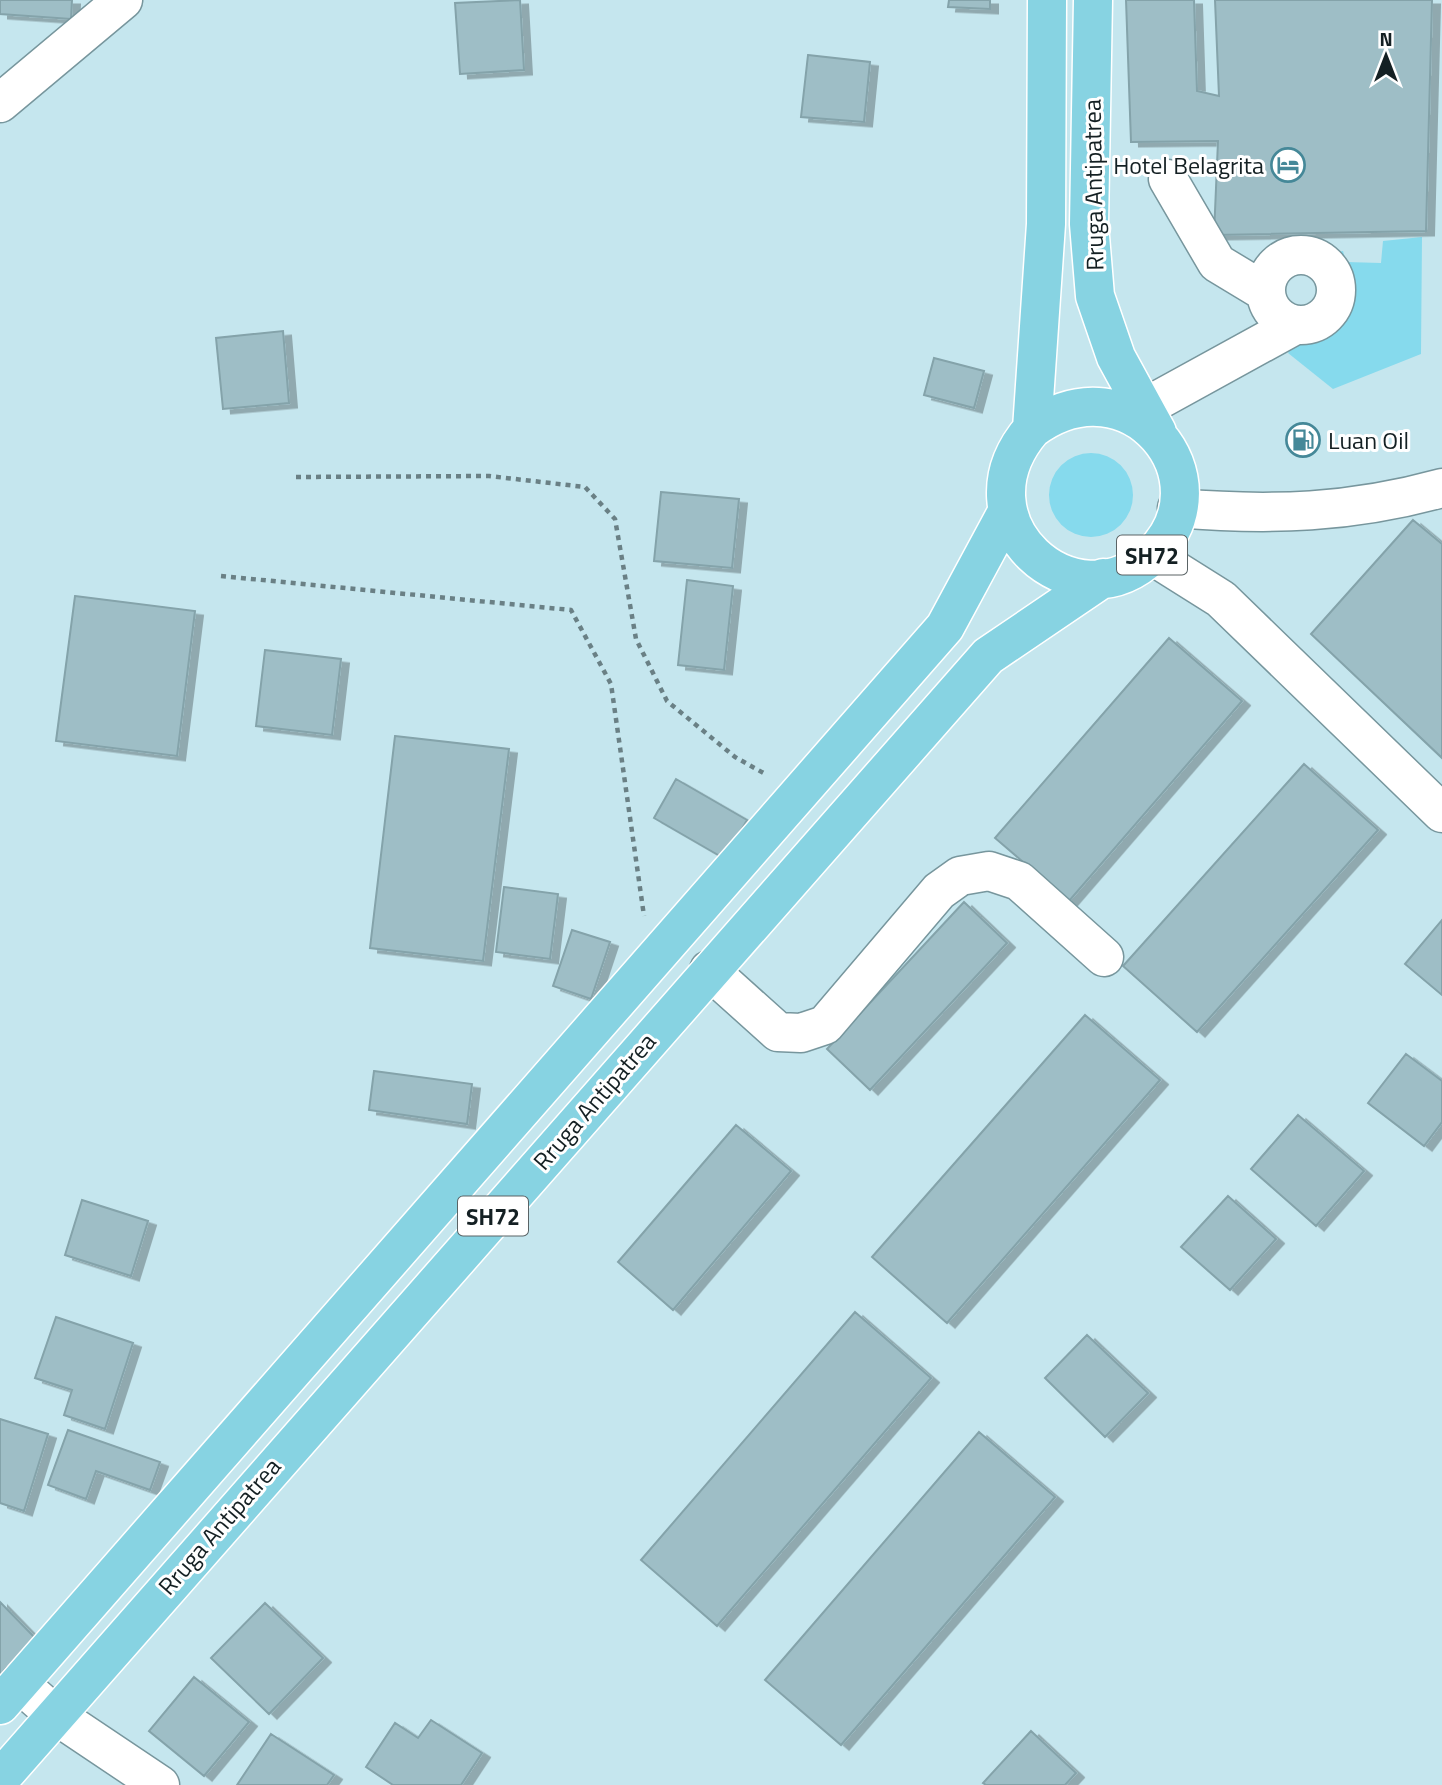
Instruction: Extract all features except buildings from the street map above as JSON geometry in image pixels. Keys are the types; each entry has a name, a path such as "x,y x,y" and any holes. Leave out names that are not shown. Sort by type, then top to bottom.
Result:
{"main road":[{"name":"Rruga Antipatrea","path":"1032,429 1046,224 1047,0"},
{"name":"Rruga Antipatrea","path":"0,1779 54,1714 988,656 1103,578 1137,566 1151,555 1172,526 1177,508 1177,472 1116,357 1095,296 1088,224 1093,0"},
{"name":"Rruga Antipatrea","path":"1103,578 1085,578 1050,568 1022,544 1007,512 1006,476 1020,442 1032,429 1063,410 1099,405 1152,424"},
{"name":"Rruga Antipatrea","path":"9,1694 945,627 1007,512"}],"street":[{"path":"0,103 123,0"},
{"path":"1168,179 1217,262 1265,292"},
{"path":"1152,424 1295,325 1317,322 1333,305 1336,283 1324,263 1303,254 1279,261 1266,280 1265,292 1274,314 1295,325"},
{"path":"1177,508 1252,514 1326,511 1405,498 1442,488"},
{"path":"1151,555 1221,599 1442,813"},
{"path":"709,970 778,1032 802,1033 825,1025 939,891 960,876 989,871 1019,881 1104,957"},
{"path":"9,1694 54,1714 160,1785"}],"path":[{"path":"296,477 489,476 585,486 615,519 636,639 667,701 735,757 799,791"},
{"path":"221,576 571,610 611,684 650,962"}],"shaded area":[{"path":"1422,237 1421,354 1333,389 1288,353 1295,339 1318,337 1327,332 1338,318 1343,291 1340,273 1331,253 1343,251 1346,262 1381,263 1383,241"},
{"path":"1091,453 1107,456 1121,465 1130,479 1133,495 1130,511 1121,525 1107,534 1091,537 1075,534 1061,525 1052,511 1049,495 1052,479 1061,465 1075,456"}],"place":[{"name":"Hotel Belagrita","path":"1288,165"},
{"name":"Luan Oil","path":"1303,440"}]}
